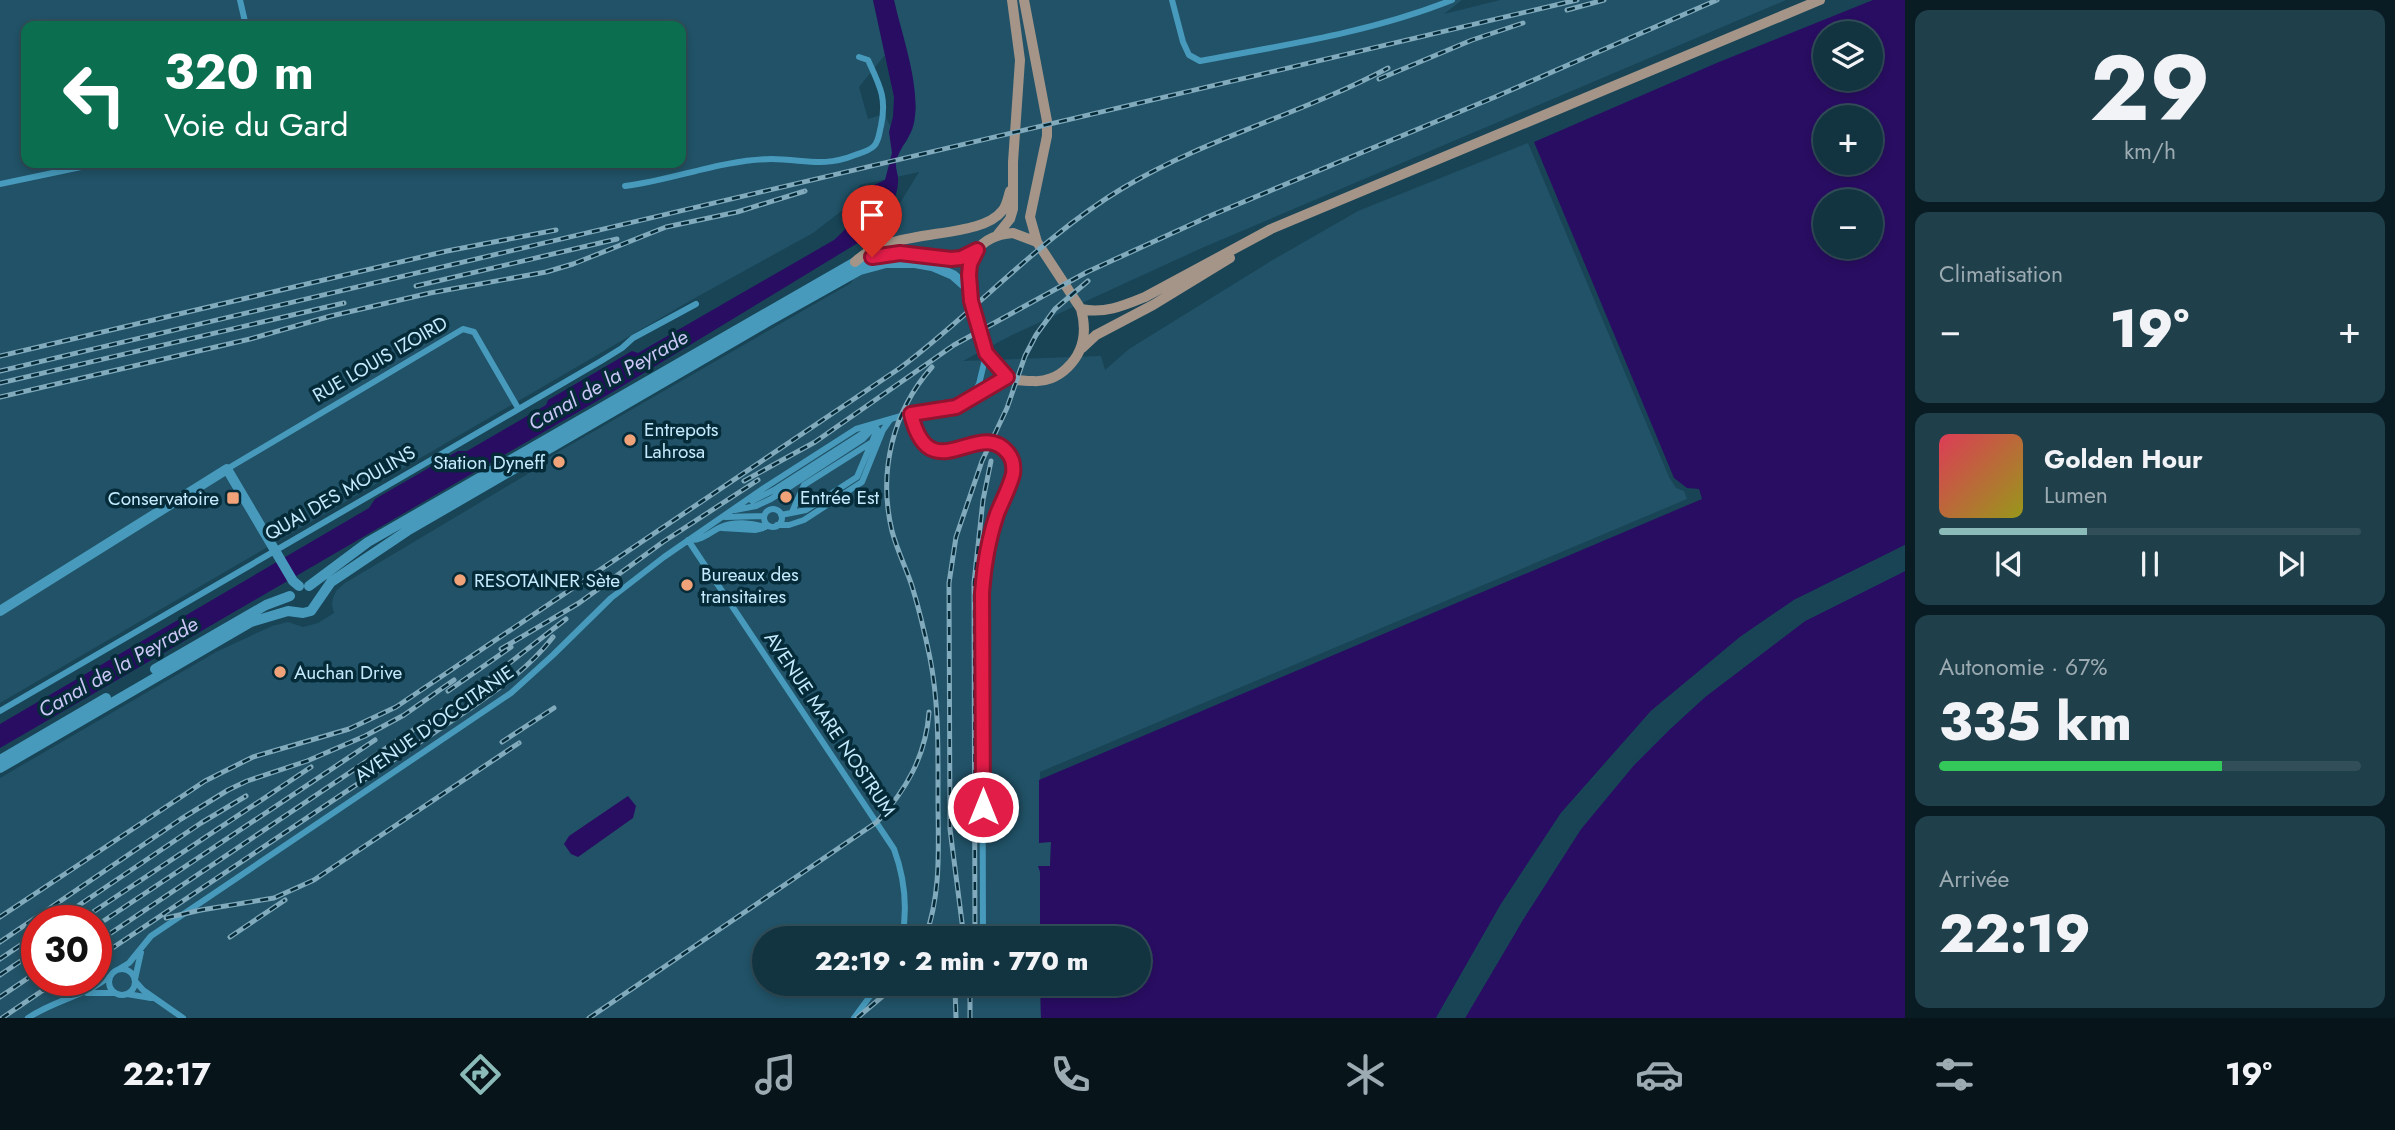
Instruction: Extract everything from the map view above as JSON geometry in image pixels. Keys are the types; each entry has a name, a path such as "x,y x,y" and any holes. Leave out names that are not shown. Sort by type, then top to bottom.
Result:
{"main road":[{"path":"855,262 900,253 961,258 998,234 1010,219 1013,209 1013,162 1020,60 1012,0"},
{"path":"977,250 970,264 971,295 986,353 1007,377 1040,382 1053,378 1071,365 1084,338 1079,306 1039,244 1030,217 1047,136 1044,104 1024,0"},
{"path":"1079,306 1104,311 1134,302 1271,229 1821,0"},
{"path":"0,760 297,588 368,542 855,262 869,251 897,240 969,228 991,219 1002,212 1013,178"},
{"path":"1080,350 1096,335 1153,305 1297,219"},
{"path":"998,234 1013,233 1039,244"},
{"path":"0,768 251,622 295,611 312,611 331,582 407,531 860,270 886,263 915,263 953,275 971,295"},
{"path":"0,611 227,469 297,588 316,592 318,599"},
{"path":"295,611 290,604 297,588"}],"street":[{"path":"240,0 245,21"},
{"path":"1172,0 1182,42 1189,55 1200,61 1330,36 1452,0"},
{"path":"625,186 654,183 680,173 722,164 769,159 834,163 872,148 878,141 884,115 884,99 868,60 859,57"},
{"path":"0,184 76,168"},
{"name":"QUAI DES MOULINS","path":"3,708 277,553 622,348 641,333 696,304"},
{"name":"RUE LOUIS IZOIRD","path":"227,469 463,329 474,332 518,408"},
{"path":"971,399 979,384 986,353"},
{"name":"AVENUE D'OCCITANIE","path":"112,974 129,963 151,936 511,692 611,598 722,517 856,429 911,414 956,407 1007,377"},
{"path":"911,414 915,432 927,448 937,451 990,442 1003,447 1013,460 1013,475 989,543 982,593 983,926"},
{"path":"688,540 697,541 720,527 734,523 771,526 789,525 804,520 862,482 883,430 891,419"},
{"path":"781,515 806,510 858,477 878,423"},
{"name":"AVENUE D'OCCITANIE","path":"734,510 756,506 771,499 863,439 878,423"},
{"path":"792,512 804,485 872,442"},
{"path":"764,516 767,511 773,509 781,515 781,521 771,526"},
{"path":"764,516 771,526"},
{"path":"722,517 764,516"},
{"name":"AVENUE MARE NOSTRUM","path":"688,540 894,849 904,880 906,900 903,926"},
{"path":"125,994 134,986 142,950"},
{"path":"119,969 126,969 143,990 183,1018"},
{"path":"112,988 115,993"},
{"name":"AVENUE D'OCCITANIE","path":"112,993 160,1001"},
{"name":"AVENUE D'OCCITANIE","path":"28,1018 46,1006 73,996"},
{"path":"854,1018 870,996"}],"shaded area":[{"path":"0,0 873,0 885,55 859,87 868,119 884,114 901,147 907,141 916,109 912,77 894,0 1462,0 1444,14 1500,0 1786,0 1204,247 1010,336 963,361 1101,356 1105,370 1129,349 1358,211 1528,143 1669,477 1676,488 1684,491 1687,499 1040,772 1039,842 1051,842 1050,866 1040,866 1040,926 752,926 752,996 1040,996 1041,1018 0,1018 0,778 216,652 272,626 288,622 303,627 318,623 334,613 333,598 345,583 526,475 544,460 851,283 919,172 860,185 844,209 813,233 695,298 0,703"}],"water":[{"name":"Canal de la Peyrade","path":"873,0 894,0 913,77 915,109 913,128 896,162 898,183 894,199 879,222 861,241 616,390 0,748 0,724 369,508 375,499 458,451 467,451 632,351 638,353 834,240 857,214 874,185 885,180 892,153 889,132 894,97"},
{"path":"1873,0 1905,0 1905,545 1794,600 1740,637 1651,711 1561,813 1501,904 1436,1018 1041,1018 1040,996 1151,996 1151,926 1040,926 1038,866 1050,866 1051,842 1039,843 1039,780 1702,499 1699,489 1687,488 1674,478 1534,142 1813,24 1813,91 1883,91 1883,21 1821,21"},
{"path":"1905,571 1905,1018 1465,1018 1581,829 1634,765 1705,697 1805,621"},
{"path":"628,796 636,806 633,818 578,857 571,854 564,844 569,836"}],"pier":[{"path":"1905,545 1905,549 1796,603 1742,640 1654,713 1563,815 1504,906 1440,1018 1436,1018 1501,904 1561,813 1651,711 1740,637 1794,600"},
{"path":"1905,568 1905,571 1805,621 1705,697 1634,765 1581,829 1465,1018 1461,1018 1521,916 1578,827 1666,727 1703,694 1803,618"}],"railway":[{"path":"0,371 1577,0"},
{"path":"1567,10 1604,0"},
{"path":"744,481 815,442 954,345 1087,272 1212,215 1495,97 1717,0"},
{"path":"1379,79 1472,40 1523,23"},
{"path":"0,917 205,781 253,757 349,729 396,707 900,368 1036,251 1093,207 1123,188 1187,155 1322,99 1388,68"},
{"path":"0,397 250,339 331,316 430,293 546,272 666,227 737,212 805,191"},
{"path":"0,356 447,251 556,230"},
{"path":"416,286 617,239"},
{"path":"962,926 950,829 949,583 956,537 982,461 1007,408 1025,356 1055,309 1088,281"},
{"path":"0,383 344,303"},
{"path":"929,926 938,868 938,744 935,692 917,604 892,531 887,487 888,465 898,423 907,403 932,367"},
{"path":"975,926 974,583 983,500 991,461"},
{"path":"501,649 579,603 663,542 758,480"},
{"path":"112,932 489,679 566,619"},
{"path":"112,948 480,702 524,668 553,637"},
{"path":"448,691 511,647"},
{"path":"0,942 228,790 365,736 404,715 454,680"},
{"path":"502,742 554,708"},
{"path":"589,1018 877,822 897,798 913,772 924,743 929,712"},
{"path":"112,915 375,740"},
{"path":"166,918 274,898 314,880 519,743"},
{"path":"104,905 311,767"},
{"path":"79,905 246,796"},
{"path":"230,937 285,900"},
{"path":"0,959 21,945"},
{"path":"0,975 21,961"},
{"path":"0,997 21,983"},
{"path":"2,1018 34,996"},
{"path":"857,1018 883,996"},
{"path":"955,996 956,1018"},
{"path":"970,996 970,1018"}],"place":[{"name":"Entrepots Lahrosa","path":"630,440"},
{"name":"Station Dyneff","path":"559,462"},
{"name":"Entrée Est","path":"786,497"},
{"name":"Conservatoire","path":"233,498"},
{"name":"RESOTAINER Sète","path":"460,580"},
{"name":"Bureaux des transitaires","path":"687,585"},
{"name":"Auchan Drive","path":"280,672"}],"route":[{"path":"872,257 900,253 951,259 961,258 977,250 970,264 971,301 986,353 1007,377 956,407 911,414 915,432 927,448 937,451 950,450 990,442 1003,447 1013,460 1013,475 989,543 982,593 983,807"}]}
